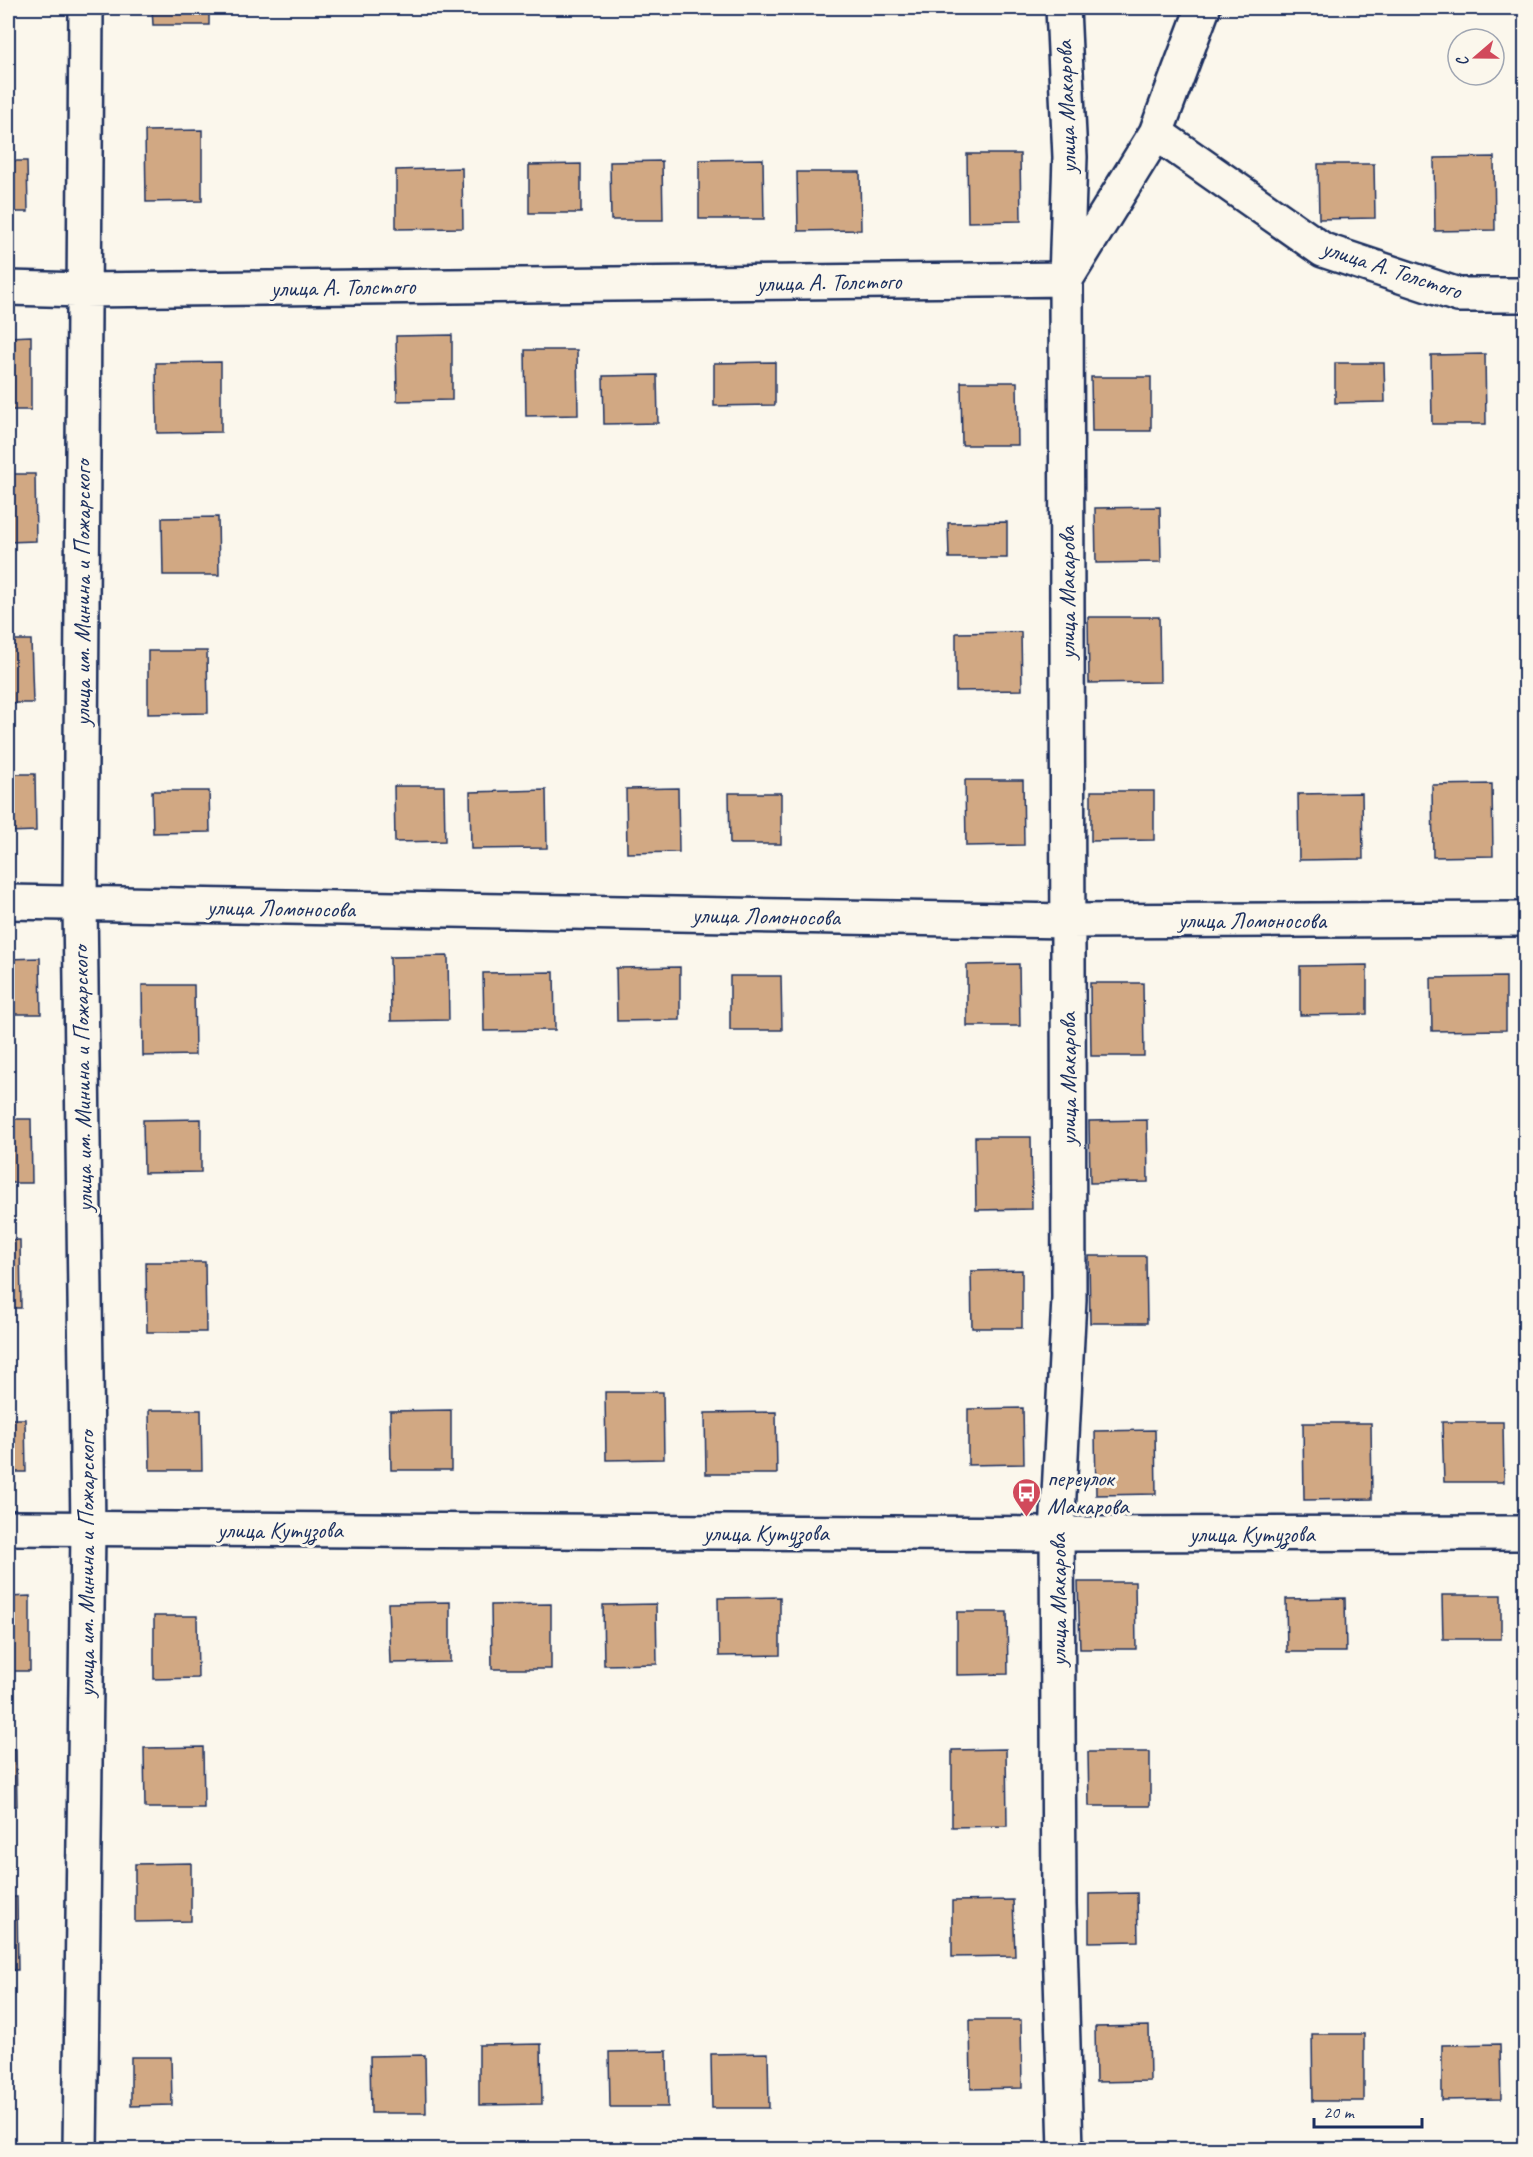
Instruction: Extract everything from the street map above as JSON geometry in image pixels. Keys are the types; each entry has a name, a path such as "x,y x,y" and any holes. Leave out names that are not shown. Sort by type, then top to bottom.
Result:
{"street":[{"name":"улица им. Минина и Пожарского","path":"80,2150 88,1530 80,904 86,8"},
{"name":"улица Макарова","path":"1063,8 1070,157 1066,279 1069,1299 1057,1534 1059,1905 1066,2150"},
{"path":"1066,279 1156,133 1203,8"},
{"name":"улица А. Толстого","path":"1156,133 1323,250 1458,295 1526,295"},
{"name":"улица А. Толстого","path":"8,288 84,290 1066,279"},
{"name":"улица Ломоносова","path":"8,902 1067,921 1526,919"},
{"name":"улица Кутузова","path":"8,1528 1057,1534 1526,1533"}],"building":[{"path":"152,8 209,8 209,25 153,25"},
{"path":"202,130 202,201 146,202 145,131"},
{"path":"967,154 1020,154 1021,221 968,222"},
{"path":"1494,157 1495,230 1435,231 1434,158"},
{"path":"763,159 764,219 699,219 699,160"},
{"path":"8,161 27,161 28,212 8,212"},
{"path":"662,161 663,220 611,220 610,162"},
{"path":"581,164 581,213 529,213 529,165"},
{"path":"1318,164 1374,164 1375,218 1319,219"},
{"path":"462,168 463,228 396,229 396,170"},
{"path":"797,172 860,172 861,230 798,231"},
{"path":"452,335 452,400 397,401 396,336"},
{"path":"31,336 31,410 8,410 8,337"},
{"path":"525,350 577,350 578,415 526,416"},
{"path":"1485,354 1486,424 1432,424 1431,355"},
{"path":"221,362 221,432 157,433 156,363"},
{"path":"775,362 775,405 714,406 714,363"},
{"path":"1335,363 1384,363 1385,402 1335,403"},
{"path":"657,375 658,423 604,424 603,376"},
{"path":"1091,377 1151,377 1151,431 1092,431"},
{"path":"961,382 1017,382 1018,445 962,445"},
{"path":"8,474 35,474 36,541 8,542"},
{"path":"1160,507 1161,562 1096,563 1095,508"},
{"path":"218,517 219,575 163,575 162,518"},
{"path":"1007,522 1007,558 949,558 948,523"},
{"path":"1088,617 1159,617 1160,682 1089,683"},
{"path":"1021,632 1022,690 956,691 956,633"},
{"path":"8,640 31,640 33,703 8,703"},
{"path":"148,651 207,651 208,713 148,714"},
{"path":"8,774 35,774 36,831 8,832"},
{"path":"965,780 1023,780 1024,845 966,846"},
{"path":"1492,784 1493,856 1433,857 1432,785"},
{"path":"394,786 444,786 445,841 395,842"},
{"path":"678,788 679,852 627,853 626,789"},
{"path":"546,790 547,848 471,849 470,792"},
{"path":"152,791 209,791 210,832 153,833"},
{"path":"1091,791 1154,791 1154,840 1091,841"},
{"path":"729,793 781,793 781,844 730,844"},
{"path":"1362,793 1363,859 1299,860 1298,794"},
{"path":"448,956 449,1020 391,1021 390,957"},
{"path":"40,958 41,1014 8,1014 8,959"},
{"path":"1019,964 1020,1026 967,1026 967,965"},
{"path":"1367,965 1367,1014 1300,1015 1300,966"},
{"path":"680,967 680,1020 617,1021 616,968"},
{"path":"554,972 555,1030 484,1031 483,973"},
{"path":"730,976 781,976 782,1030 730,1030"},
{"path":"1506,977 1506,1030 1432,1031 1431,978"},
{"path":"1090,983 1143,983 1144,1056 1091,1056"},
{"path":"142,985 194,985 195,1055 143,1056"},
{"path":"8,1119 31,1119 32,1183 8,1183"},
{"path":"201,1119 201,1172 144,1173 143,1120"},
{"path":"1147,1120 1148,1182 1090,1183 1089,1121"},
{"path":"975,1137 1031,1137 1032,1209 976,1210"},
{"path":"8,1240 20,1240 21,1308 8,1308"},
{"path":"1089,1256 1146,1256 1147,1323 1090,1323"},
{"path":"146,1262 205,1262 206,1332 147,1332"},
{"path":"1022,1270 1022,1328 972,1328 971,1271"},
{"path":"605,1392 663,1392 664,1459 606,1460"},
{"path":"1023,1408 1024,1464 968,1465 968,1409"},
{"path":"149,1410 201,1410 202,1470 150,1470"},
{"path":"451,1410 451,1470 391,1470 390,1411"},
{"path":"776,1412 777,1474 706,1474 705,1413"},
{"path":"8,1419 25,1419 26,1472 8,1472"},
{"path":"1442,1422 1503,1422 1504,1482 1444,1482"},
{"path":"1303,1423 1371,1423 1372,1499 1304,1500"},
{"path":"1155,1430 1156,1494 1096,1495 1095,1431"},
{"path":"1078,1582 1135,1582 1136,1649 1080,1649"},
{"path":"1442,1595 1501,1595 1501,1639 1443,1639"},
{"path":"30,1596 30,1671 8,1671 8,1597"},
{"path":"780,1597 780,1655 719,1656 718,1598"},
{"path":"1345,1598 1346,1652 1287,1652 1286,1599"},
{"path":"450,1602 450,1662 390,1663 388,1603"},
{"path":"551,1604 551,1669 492,1669 491,1605"},
{"path":"656,1604 657,1664 604,1665 603,1605"},
{"path":"957,1612 1007,1612 1008,1674 957,1675"},
{"path":"154,1616 197,1616 198,1678 154,1679"},
{"path":"203,1747 204,1808 145,1808 144,1748"},
{"path":"8,1749 16,1749 17,1806 8,1806"},
{"path":"1006,1749 1007,1826 952,1827 952,1750"},
{"path":"1088,1752 1150,1752 1150,1806 1089,1806"},
{"path":"191,1863 191,1921 135,1922 135,1864"},
{"path":"1137,1893 1138,1941 1089,1942 1089,1894"},
{"path":"8,1897 17,1897 18,1970 8,1970"},
{"path":"1013,1900 1015,1956 952,1957 952,1901"},
{"path":"970,2020 1021,2020 1022,2088 971,2089"},
{"path":"1149,2026 1150,2081 1096,2082 1095,2027"},
{"path":"1312,2034 1364,2034 1364,2101 1313,2101"},
{"path":"541,2044 542,2104 479,2105 479,2045"},
{"path":"1500,2044 1501,2099 1442,2100 1442,2045"},
{"path":"8,2051 11,2051 12,2103 8,2103"},
{"path":"667,2051 668,2107 610,2107 609,2052"},
{"path":"768,2053 769,2108 712,2108 711,2054"},
{"path":"425,2055 426,2113 371,2113 370,2056"},
{"path":"131,2057 171,2057 172,2105 131,2106"}],"place":[{"name":"переулок Макарова","path":"1026,1518"}]}
